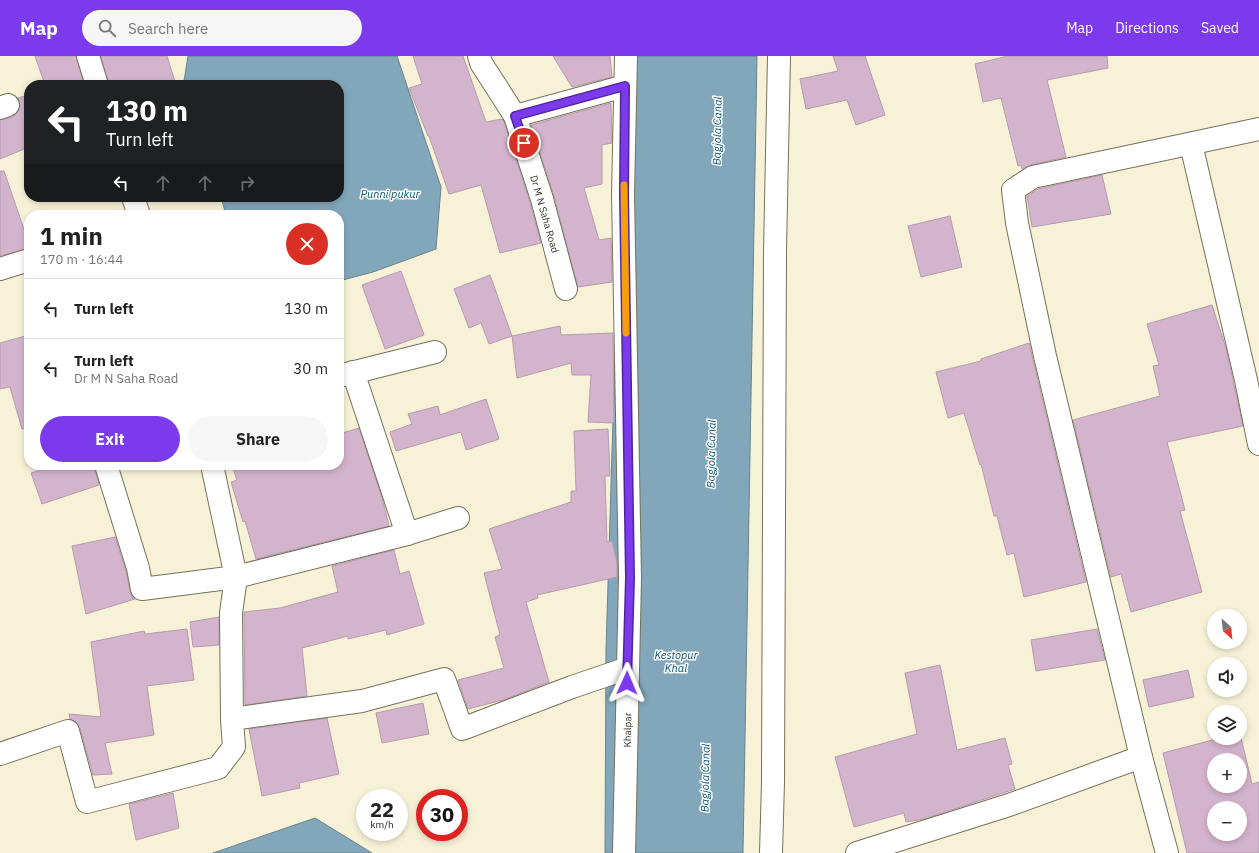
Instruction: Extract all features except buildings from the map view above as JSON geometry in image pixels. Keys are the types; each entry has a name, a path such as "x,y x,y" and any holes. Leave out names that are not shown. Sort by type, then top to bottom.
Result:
{"street":[{"path":"88,56 95,80"},
{"name":"Dr M N Saha Road","path":"479,56 481,63 515,116 542,199 566,289"},
{"name":"Khalpar","path":"624,853 630,578 624,194 626,56"},
{"path":"771,853 773,774 775,251 779,56"},
{"path":"515,116 625,86"},
{"path":"1167,853 1141,757 1045,356 1017,223 1013,190 1034,177 1259,129"},
{"path":"1191,144 1246,380 1259,444"},
{"path":"0,269 24,262"},
{"path":"407,534 346,374 435,352"},
{"path":"108,470 138,568 142,589 236,577 407,534 458,518"},
{"path":"0,754 68,731 87,802 218,768 234,746 232,719 231,613 236,577 213,470"},
{"path":"232,719 362,701 444,679 462,730 572,687 628,668"},
{"path":"857,853 1009,805 1141,757"}],"water":[{"name":"Punni pukur","path":"188,56 397,56 441,187 436,249 373,272 344,280 344,210 225,210 222,202 344,202 344,80 184,80"},
{"name":"Kestopur Khal","path":"624,56 757,56 743,853 605,853 606,650"},
{"path":"315,818 372,853 213,853"}],"slow traffic":[{"path":"624,185 626,333"}],"route":[{"path":"524,143 515,116 625,86 624,194 630,578 627,683"}],"water label":[{"name":"Bagjola Canal","path":"717,131"},
{"name":"Bagjola Canal","path":"711,454"},
{"name":"Bagjola Canal","path":"705,778"}]}
